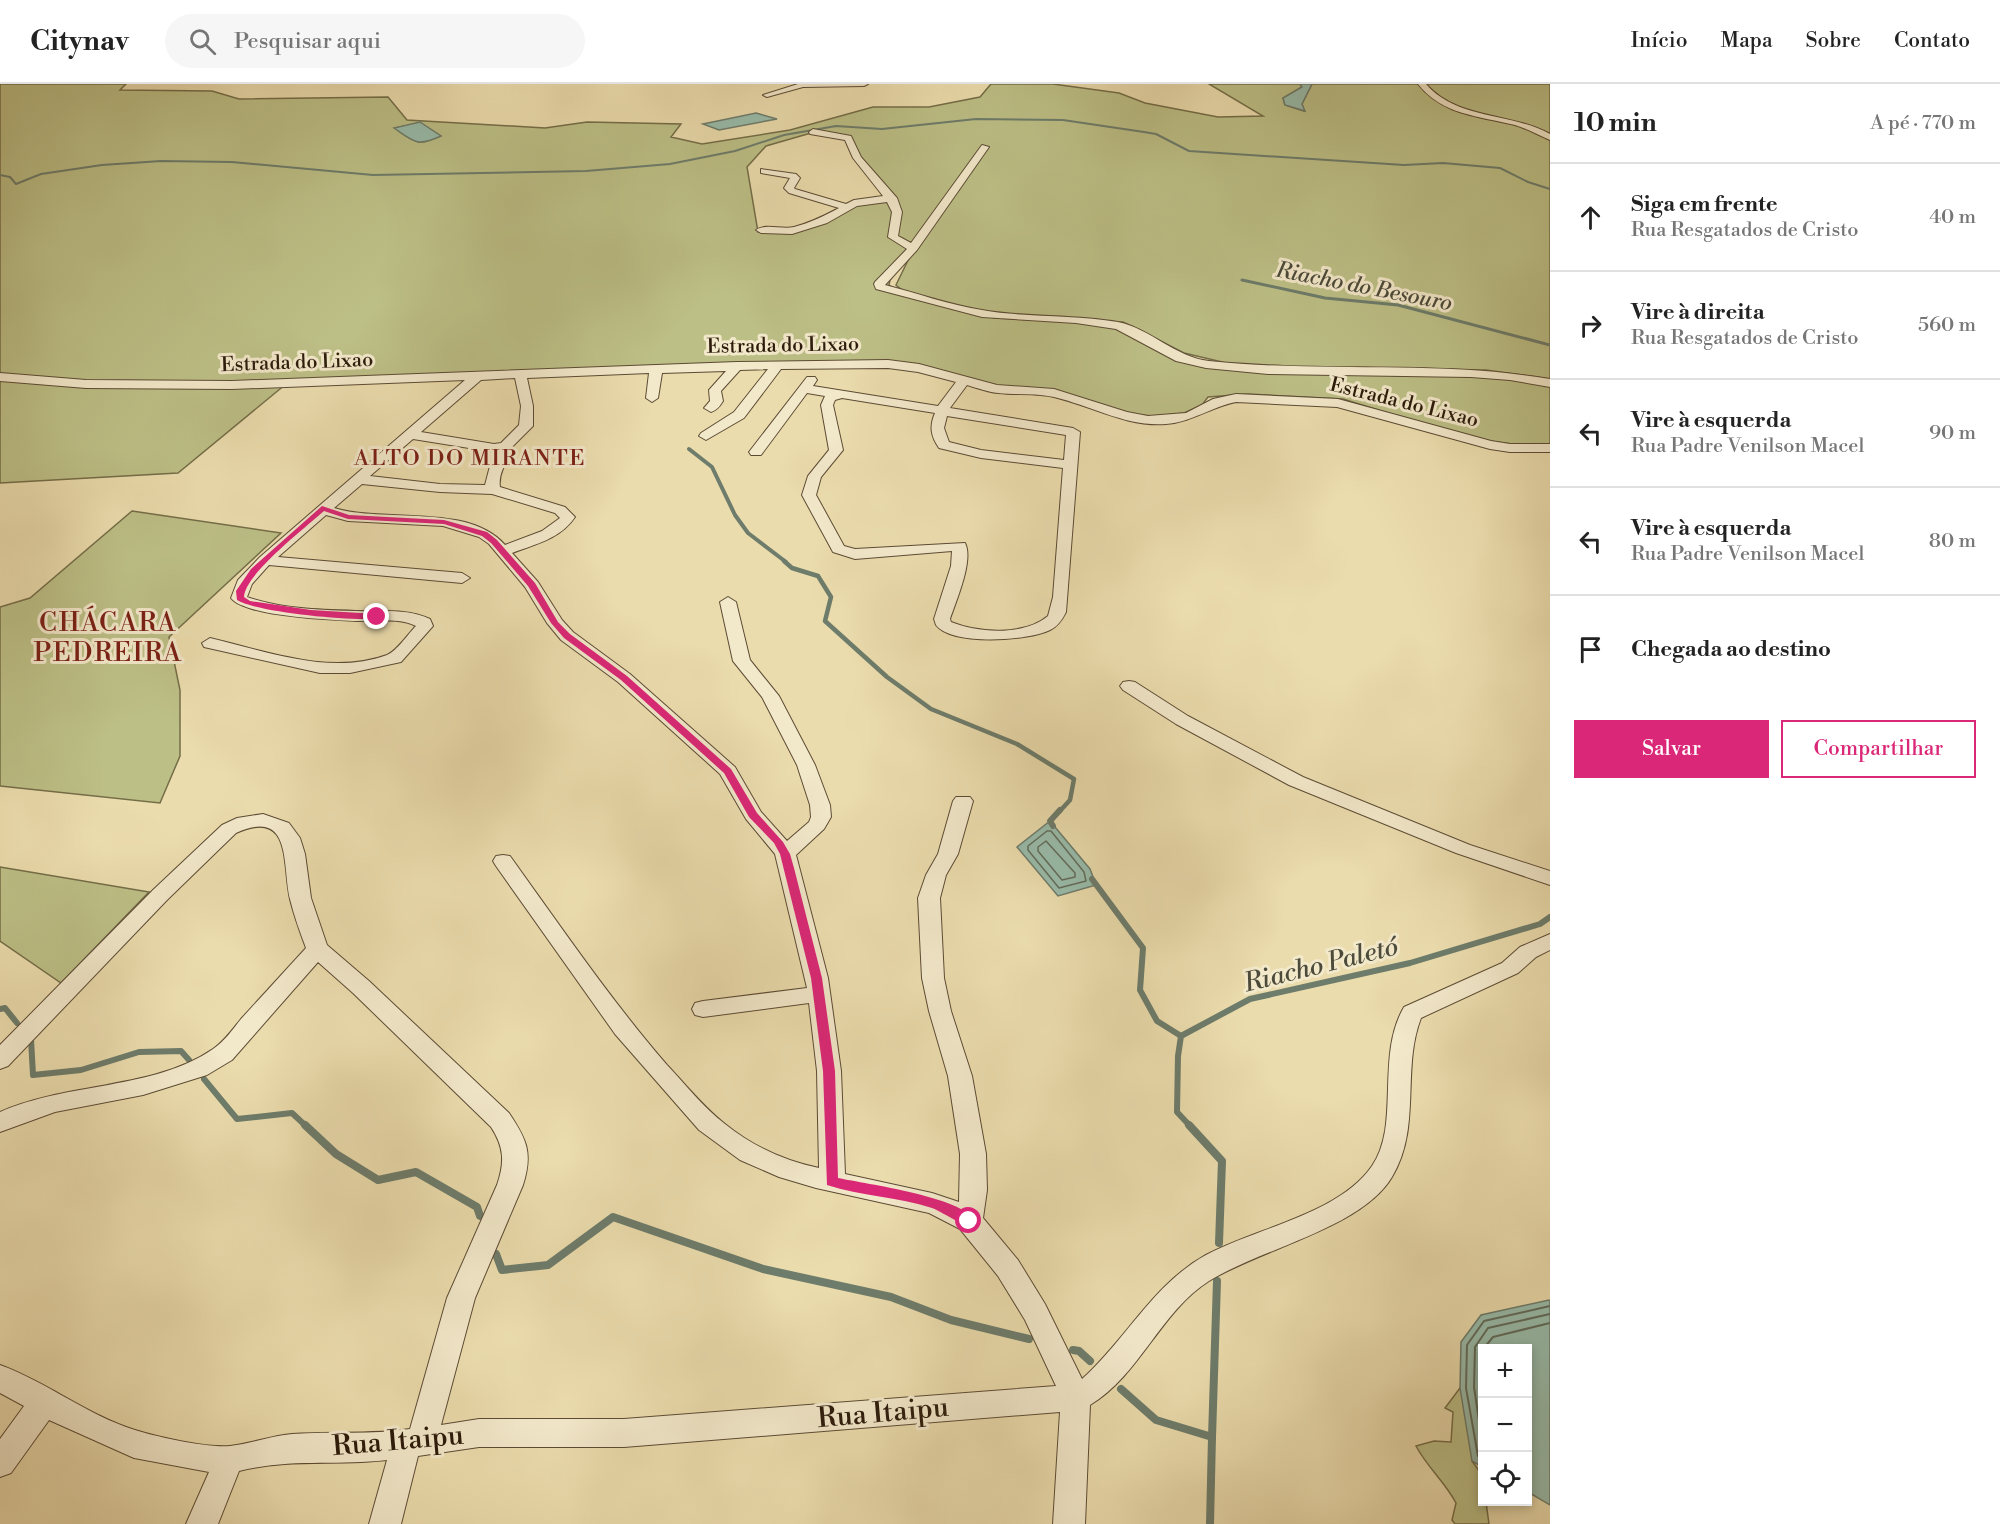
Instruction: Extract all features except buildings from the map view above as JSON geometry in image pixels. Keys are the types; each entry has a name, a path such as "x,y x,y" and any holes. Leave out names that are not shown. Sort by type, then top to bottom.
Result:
{"street":[{"path":"767,95 803,85 864,84"},
{"path":"1422,84 1436,100 1450,106 1528,127 1550,137"},
{"path":"813,132 847,137 857,158 892,198 897,212 893,237 913,248"},
{"path":"985,147 913,248 879,284 880,287 982,314 1076,320 1118,326 1170,354 1198,363 1268,370 1483,373 1550,383"},
{"path":"764,171 793,176 795,178 789,190 846,207"},
{"path":"761,230 784,232 798,230 862,201 892,198"},
{"name":"Estrada do Lixao","path":"0,377 86,384 189,385 849,363 906,366 996,389 1054,393 1091,403 1125,416 1167,420 1190,416 1218,402 1236,398 1317,401 1356,407 1490,445 1510,448 1550,448"},
{"path":"756,452 822,364"},
{"path":"706,436 739,415 777,365"},
{"path":"711,408 717,401 715,390 737,366"},
{"path":"652,398 656,369"},
{"path":"413,435 485,448 506,446 526,426 527,406 520,373"},
{"path":"210,643 320,668 350,668 395,658 425,626 421,621 407,617 311,613 242,602 239,598 240,591 244,583 265,560 322,509 413,435 479,375"},
{"path":"962,382 940,412 937,434 944,445 950,448 1069,465"},
{"path":"804,389 1073,432"},
{"path":"843,394 827,401 836,450 811,482 809,495 838,549 843,552 855,554 960,546 959,566 942,619 944,625 949,628 971,633 1038,631 1054,619 1060,608 1073,432 1080,407 1091,403"},
{"path":"493,490 492,482 506,451 506,446"},
{"path":"358,479 440,488 493,490 560,510 568,517 563,524 549,533 502,551"},
{"path":"322,509 348,517 444,522 484,534 532,585 555,623 567,636 624,678 728,771 753,815 778,842 785,854 819,994 829,1071 832,1181"},
{"path":"265,560 462,578"},
{"path":"728,602 742,661 770,696 806,765 820,805 821,817 817,825 785,854"},
{"path":"1129,686 1182,720 1296,781 1463,849 1550,878"},
{"path":"963,801 948,854 936,874 929,898 933,978 940,1011 960,1076 974,1154 974,1190 969,1221"},
{"path":"0,1060 160,895 229,829 244,822 263,820 282,827 290,838 295,854 300,898 317,949 361,987 500,1120 511,1137 516,1152 510,1185 461,1298 385,1524"},
{"path":"503,861 603,1003 652,1064 699,1115 721,1135 776,1167 800,1176 932,1203 953,1211 969,1221 1008,1268 1035,1312 1076,1398 1069,1524"},
{"path":"1076,1398 1090,1390 1114,1366 1159,1310 1197,1274 1218,1262 1337,1209 1365,1190 1381,1173 1394,1148 1399,1123 1398,1083 1401,1057 1407,1022 1412,1013 1510,968 1528,952 1550,941"},
{"path":"0,1123 54,1102 149,1084 209,1064 224,1054 317,949"},
{"path":"703,1009 819,994"},
{"name":"Rua Itaipu","path":"0,1378 72,1418 134,1444 185,1455 229,1460 294,1448 383,1447 506,1431 624,1433 1076,1398"},
{"path":"0,1463 44,1403"},
{"path":"202,1524 229,1460"}],"green space":[{"path":"0,84 126,84 120,90 212,91 239,99 388,97 407,120 545,128 587,122 681,124 671,137 702,144 790,130 873,107 929,107 980,97 991,84 1053,84 1119,93 1145,103 1218,117 1263,116 1209,84 1300,84 1302,87 1283,98 1285,105 1304,111 1302,104 1312,84 1550,84 1550,379 1486,370 1239,366 1184,353 1123,322 984,314 902,290 896,285 913,250 890,280 889,285 902,294 995,318 1095,323 1128,330 1143,337 1176,360 1230,370 1301,374 1497,375 1550,385 1550,444 1519,445 1468,438 1343,399 1248,394 1208,397 1202,405 1184,413 1156,416 1136,415 1061,392 1000,387 914,366 859,361 238,383 68,381 0,374","holes":["420,123 440,136 421,142 407,137 395,128","811,133 846,137 874,178 891,198 896,212 898,240 916,245 915,248 902,244 891,234 892,208 889,199 857,204 826,222 802,230 789,233 758,232 747,167 766,146"]},
{"path":"0,379 286,384 178,473 0,483"},
{"path":"132,511 281,533 169,637 180,690 180,756 160,803 0,786 0,607 30,598"},
{"path":"0,867 149,892 61,983 0,941"},
{"path":"1460,1388 1472,1415 1472,1461 1478,1469 1478,1506 1487,1506 1489,1524 1455,1524 1452,1520 1456,1503 1416,1446 1434,1441 1451,1442 1453,1412 1445,1408"}],"water":[{"path":"1300,84 1312,84 1302,104 1305,111 1285,105 1283,98 1302,87"},
{"path":"756,113 777,119 719,130 703,124"},
{"path":"420,122 441,136 421,142 406,137 394,128"},
{"path":"1050,821 1090,869 1096,885 1058,896 1017,847"},
{"path":"1550,1301 1550,1505 1532,1494 1532,1344 1478,1344 1478,1465 1472,1461 1460,1388 1461,1342 1481,1315"}],"waterway":[{"path":"0,175 10,177 16,184 41,174 102,165 161,161 232,162 373,175 586,171 670,164 735,151 784,135 836,126 882,129 976,119 1063,120 1144,132 1156,134 1189,151 1404,165 1443,163 1500,168 1528,182 1550,189"},
{"name":"Riacho do Besouro","path":"1242,280 1325,298 1398,305 1550,345"},
{"path":"689,449 712,467 735,515 748,533 786,562"},
{"path":"784,561 792,568 818,576 831,597 825,621 887,677 931,709 1017,744 1074,779 1070,800 1059,812"},
{"path":"1053,826 1050,821 1060,810"},
{"path":"1092,879 1143,948 1140,990 1157,1021 1181,1036"},
{"name":"Riacho Paletó","path":"1181,1036 1250,999 1410,963 1540,924 1550,917"},
{"path":"0,1009 5,1008 17,1023"},
{"name":"Riacho Paletó","path":"1181,1036 1178,1056 1177,1112 1191,1127"},
{"path":"31,1039 33,1075 81,1070 139,1052 181,1051 189,1060"},
{"path":"204,1079 237,1119 292,1113 307,1127"},
{"path":"305,1125 336,1154 378,1180 416,1172 477,1207 480,1216"},
{"name":"Riacho Paletó","path":"1189,1125 1222,1161 1219,1243"},
{"path":"496,1254 502,1270 548,1265 613,1217 763,1269 891,1297 951,1320 1029,1339"},
{"path":"1212,1437 1217,1281"},
{"path":"1073,1350 1079,1351 1090,1361"},
{"path":"1121,1389 1156,1420 1212,1437"},
{"name":"Riacho Paletó","path":"1210,1524 1212,1437"}],"district":[{"name":"ALTO DO MIRANTE","path":"470,458"},
{"name":"CHÁCARA PEDREIRA","path":"108,638"}],"route":[{"path":"377,617 311,613 242,602 239,598 240,591 254,570 322,509 348,517 444,522 484,534 532,585 555,623 567,636 624,678 728,771 753,815 778,842 785,854 817,978 829,1071 832,1181 857,1189 932,1203 953,1211 969,1221"}]}
